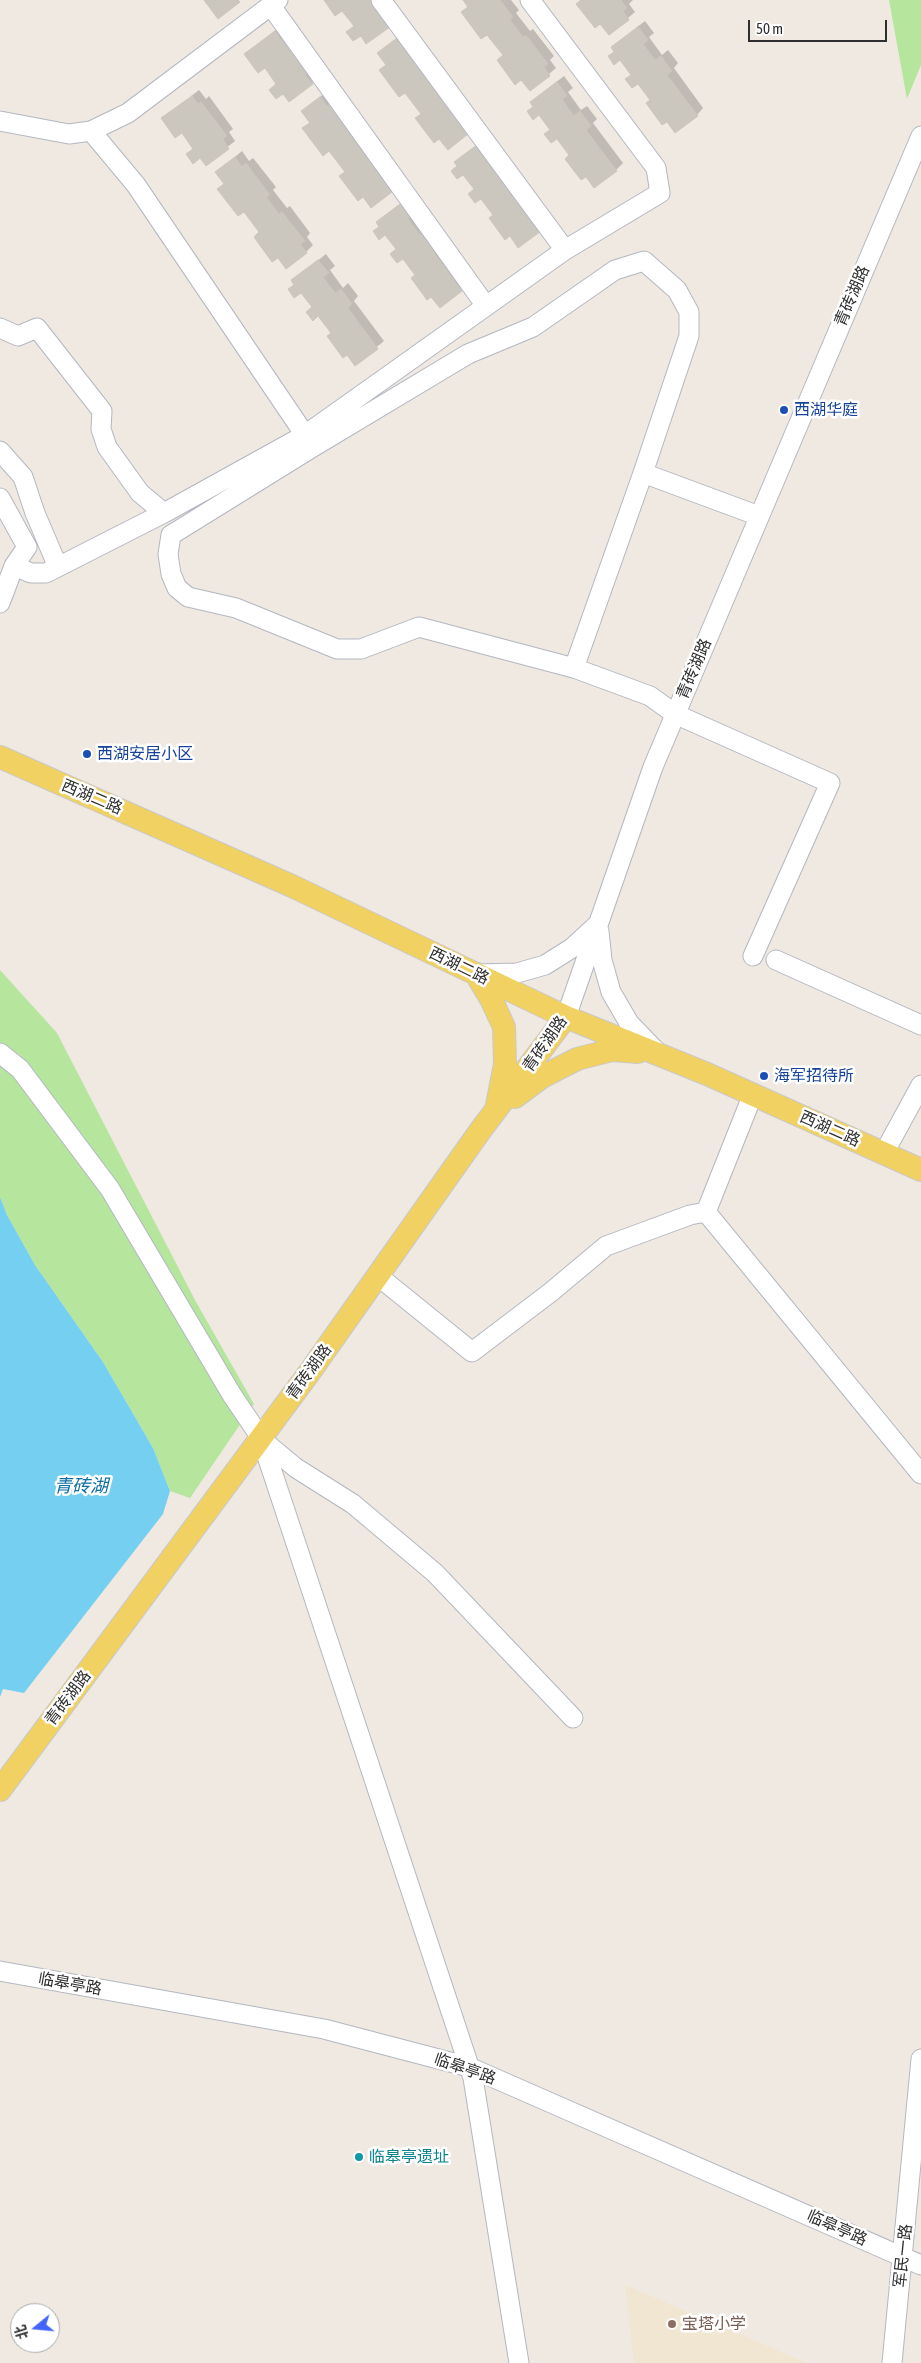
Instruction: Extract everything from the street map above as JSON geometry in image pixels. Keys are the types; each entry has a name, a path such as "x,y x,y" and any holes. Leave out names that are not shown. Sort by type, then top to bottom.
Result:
{"main road":[{"name":"西湖二路","path":"0,757 292,886 566,1017 753,1094 921,1170"},
{"path":"476,974 492,999 504,1027 505,1064 496,1111"},
{"name":"青砖湖路","path":"0,1790 260,1438 566,1017"},
{"path":"496,1111 542,1077 577,1059 612,1050 659,1054"}],"street":[{"path":"380,0 564,250"},
{"path":"14,566 31,573 46,573 164,513 305,435 564,250 660,193 656,168 530,0"},
{"path":"0,120 69,134 91,131 128,113 276,2 486,306"},
{"path":"91,131 136,186 305,435"},
{"name":"青砖湖路","path":"566,1017 653,767 921,136"},
{"path":"574,668 689,336 689,312 677,290 644,261 615,270 533,327 468,354 171,535 168,554 171,574 177,588 188,596 236,608 337,649 361,649 419,627 574,668 650,696 675,714 830,783 753,956"},
{"path":"0,328 18,336 37,328 102,411 101,429 107,447 140,493 164,513"},
{"path":"0,451 23,477 35,513 58,567"},
{"path":"643,473 759,516"},
{"path":"0,498 27,547 14,566 0,603"},
{"path":"476,974 517,973 545,965 572,948 598,924"},
{"path":"598,924 602,960 611,992 630,1023 659,1054"},
{"path":"776,960 921,1025"},
{"path":"0,1053 25,1075 110,1189 232,1395 260,1438 473,2078 519,2363"},
{"path":"884,1153 921,1085"},
{"path":"706,1212 753,1094"},
{"path":"378,1276 472,1352 551,1292 606,1246 690,1215 706,1212"},
{"path":"706,1212 921,1474"},
{"path":"260,1438 296,1468 354,1504 435,1573 572,1718"},
{"name":"临皋亭路","path":"0,1971 324,2029 469,2066 921,2265"},
{"name":"军民一路","path":"892,2363 921,2059"}],"shaded area":[{"name":"宝塔小学","path":"625,2285 807,2363 634,2363"}],"green space":[{"path":"889,0 921,0 921,65 907,99"},
{"path":"0,970 57,1033 195,1300 254,1404 190,1498 170,1491 153,1448 103,1362 35,1265 7,1215 0,1197"}],"water":[{"name":"青砖湖","path":"0,1197 7,1215 35,1265 103,1362 153,1448 170,1491 163,1514 24,1693 3,1689 0,1697"}],"building":[{"path":"204,0 238,0 240,2 218,19"},
{"path":"324,0 377,0 390,27 366,44 361,36 353,41 346,32 354,26 342,11 335,16"},
{"path":"463,0 500,0 513,17 510,20 523,37 526,35 548,64 544,67 550,76 530,91 521,80 515,85 497,60 503,55 487,35 481,39 461,12 468,7"},
{"path":"581,0 621,0 627,8 623,11 629,20 609,35 600,24 595,28 576,4"},
{"path":"638,27 648,40 643,44 655,60 661,56 672,71 667,75 698,116 675,133 667,122 662,125 646,103 650,100 638,84 632,88 625,79 631,75 620,60 614,65 608,56 614,52 611,47"},
{"path":"275,31 281,40 285,37 310,72 305,75 313,84 289,102 283,94 276,99 269,90 276,84 265,68 258,73 244,54"},
{"path":"397,38 404,48 407,44 468,134 448,150 439,139 434,143 415,118 421,114 405,93 399,97 379,70 386,65 377,53"},
{"path":"557,82 567,96 562,99 574,116 580,111 591,126 586,130 617,171 594,188 586,177 581,180 565,159 569,155 557,139 551,143 544,134 550,130 539,115 533,120 527,111 533,107 530,102"},
{"path":"192,96 198,104 201,102 227,136 223,139 229,149 206,166 200,158 193,164 186,154 193,149 182,133 175,138 161,118"},
{"path":"320,97 327,106 331,103 355,134 351,136 364,154 367,151 390,180 385,184 392,192 371,208 363,197 358,201 339,176 345,172 329,151 323,156 302,128 310,123 301,111"},
{"path":"481,142 491,155 486,159 498,175 504,171 541,231 518,248 510,236 505,240 489,218 493,215 481,199 475,203 468,194 474,189 463,175 457,179 451,171 457,166 454,162"},
{"path":"235,157 242,167 246,163 270,195 266,197 279,214 282,212 305,241 300,244 307,253 286,269 278,258 272,262 254,237 259,232 244,212 238,216 217,189 224,184 215,172"},
{"path":"403,202 413,215 408,219 420,235 426,231 437,246 432,250 462,291 440,308 431,297 427,300 411,278 415,275 403,259 397,263 390,254 396,249 385,235 379,240 373,231 379,227 376,222"},
{"path":"318,260 329,273 323,277 335,293 341,289 352,304 348,308 378,349 355,366 347,355 343,358 327,336 331,333 318,316 313,321 306,312 312,307 301,293 294,298 288,289 294,285 291,280"}],"place":[{"name":"西湖华庭","path":"784,410"},
{"name":"西湖安居小区","path":"87,754"},
{"name":"海军招待所","path":"764,1076"},
{"name":"临皋亭遗址","path":"359,2157"},
{"name":"宝塔小学","path":"672,2324"}]}
